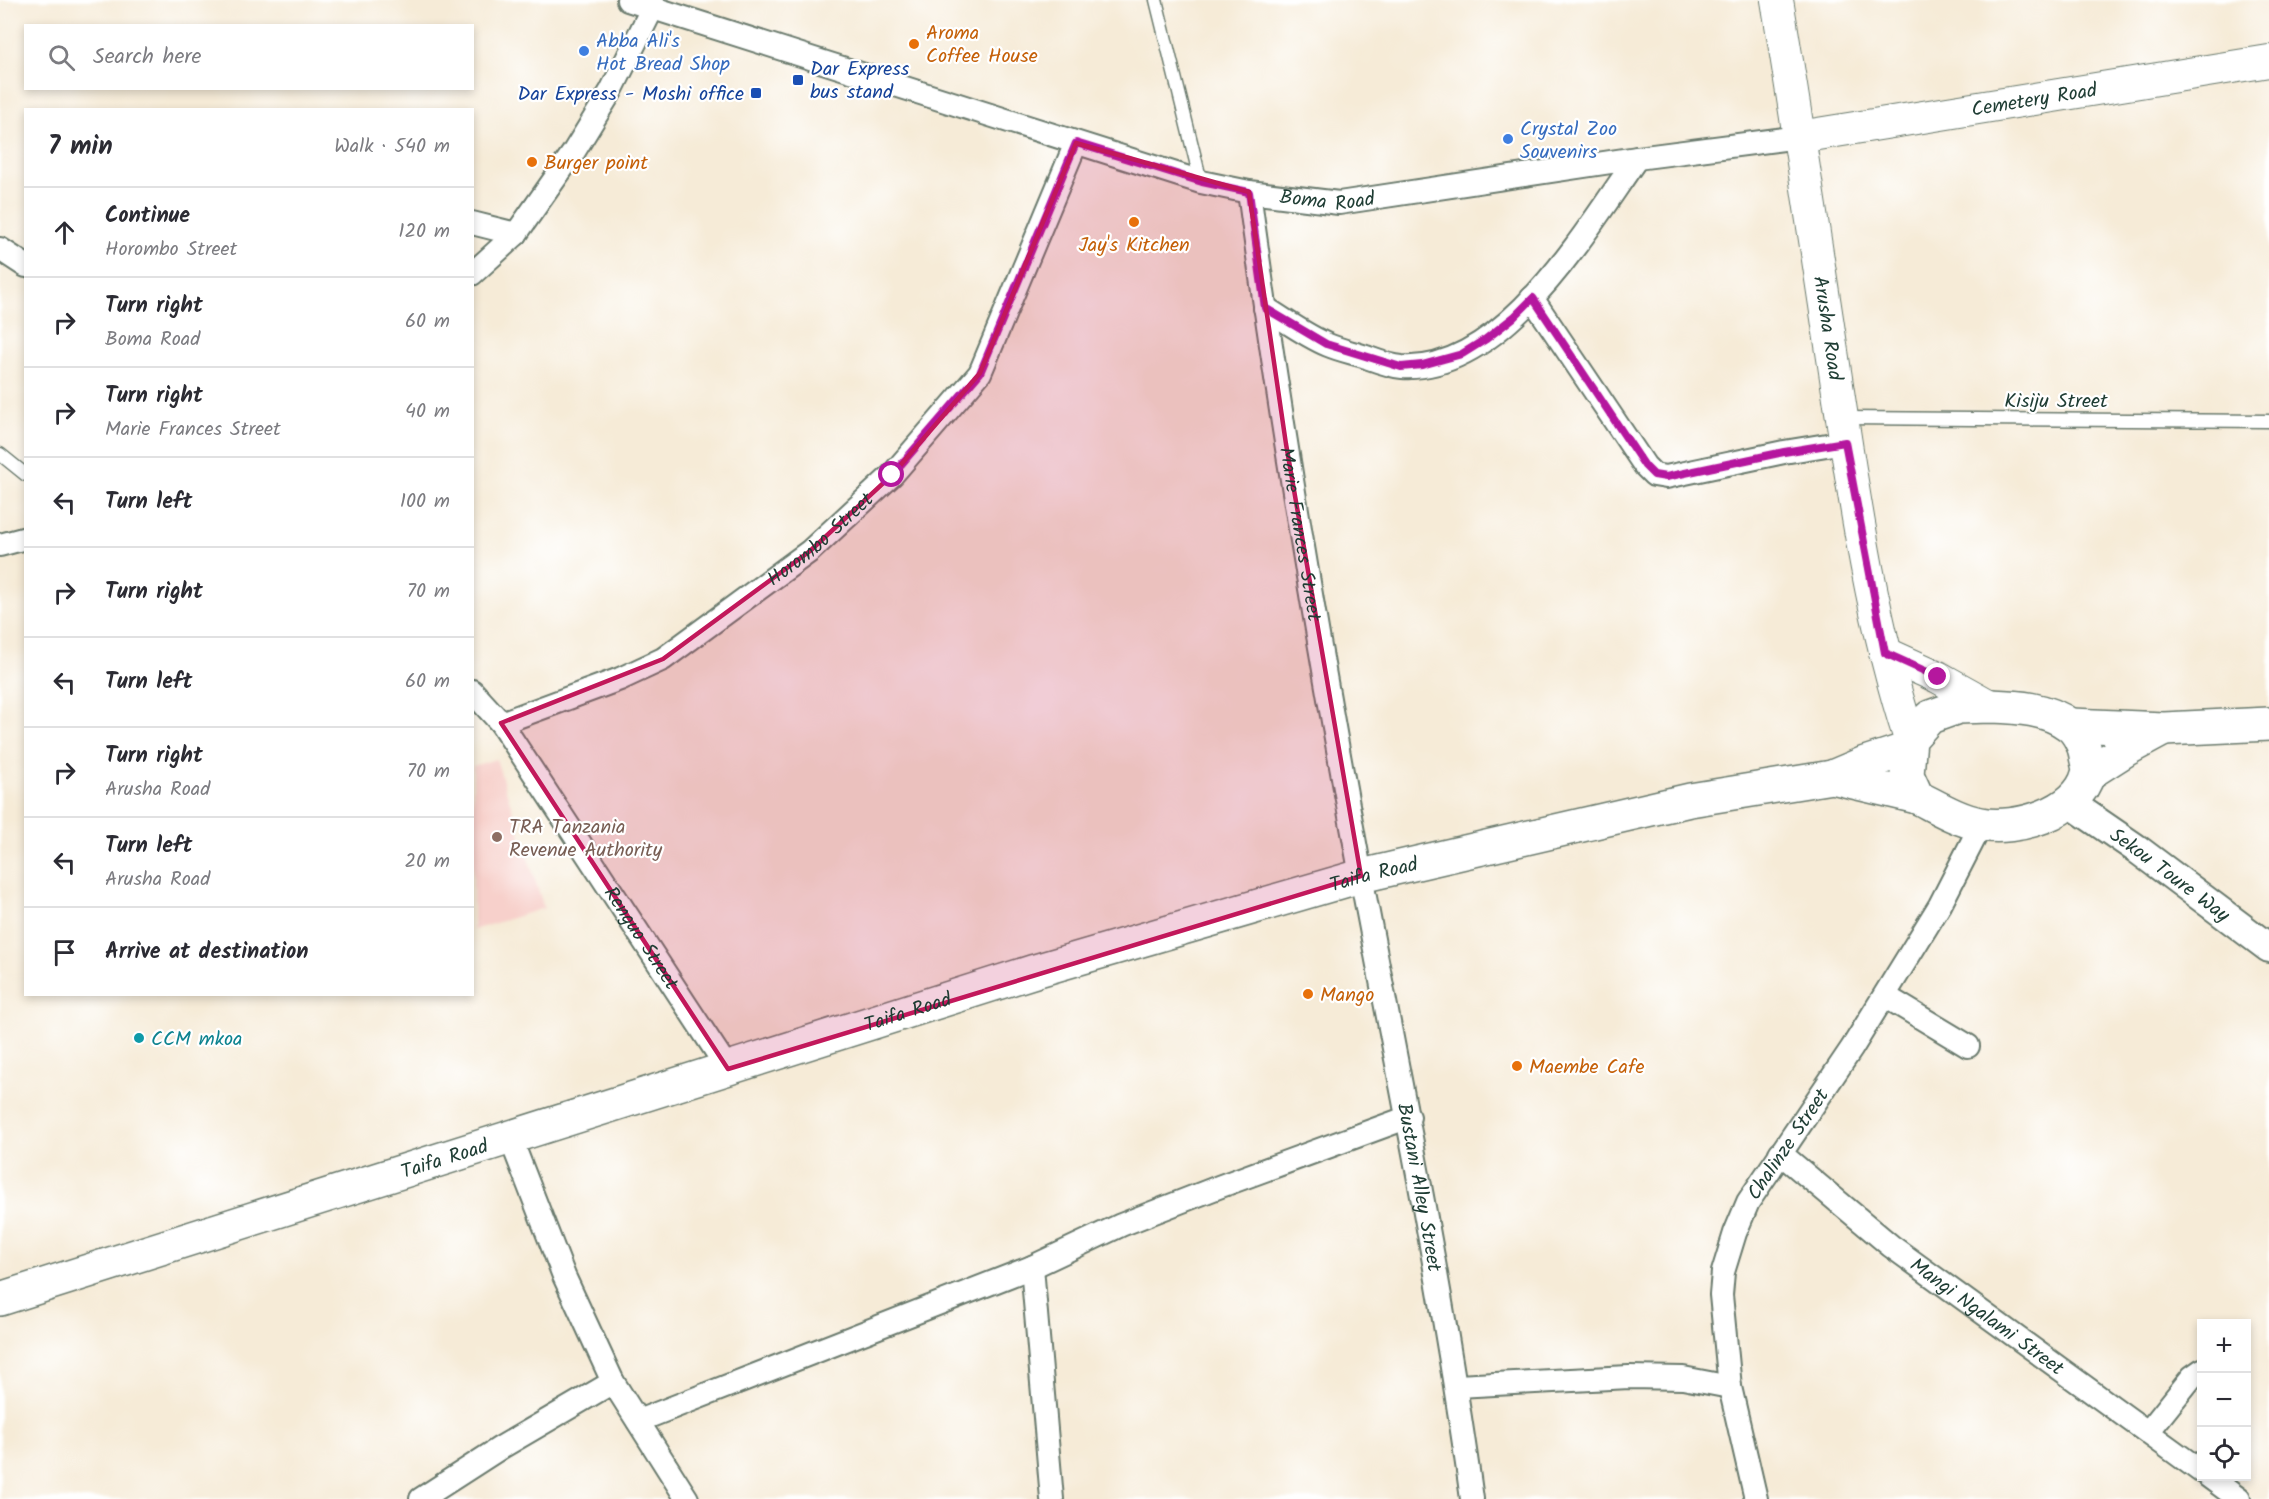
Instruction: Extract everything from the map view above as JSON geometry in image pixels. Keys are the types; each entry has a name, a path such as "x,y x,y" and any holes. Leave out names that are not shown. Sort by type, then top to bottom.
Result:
{"highway":[{"path":"2164,729 2089,773 2080,791 2070,803 2038,819 2012,824 1981,825 1954,816 1917,797 1907,775 1909,744 1930,717 1958,707 2024,708 2048,714 2071,725 2164,729 2269,724"},
{"path":"2071,725 2085,748 2089,773"},
{"name":"Taifa Road","path":"0,1299 1035,971 1361,876 1690,800 1832,777 1909,744"},
{"name":"Taifa Road","path":"1832,777 1917,797"}],"main road":[{"name":"Arusha Road","path":"1777,0 1800,137 1843,430 1885,653 1909,744"},
{"name":"Cemetery Road","path":"1800,137 2269,61"},
{"path":"1885,653 1938,677 1990,706"}],"street":[{"name":"Boma Road","path":"628,0 1202,182 1249,192 1339,203 1637,158 1800,137"},
{"path":"474,272 516,234 573,153 611,92 653,7"},
{"name":"Horombo Street","path":"501,723 610,683 663,659 810,551 892,475 980,373 1076,143"},
{"path":"1265,308 1326,344 1401,367 1422,365 1462,354 1514,317 1533,298 1569,254 1637,158"},
{"name":"Marie Frances Street","path":"1249,192 1265,308 1361,876"},
{"path":"474,224 516,234"},
{"path":"0,249 24,265"},
{"path":"1533,298 1638,457 1654,475 1666,477 1784,452 1843,430"},
{"path":"0,545 24,539"},
{"name":"Renguo Street","path":"474,693 501,723 728,1069"},
{"name":"Sekou Toure Way","path":"2070,803 2137,849 2269,948"},
{"name":"Chalinze Street","path":"1756,1499 1730,1387 1721,1295 1723,1272 1748,1202 1885,996 1940,905 1981,825"},
{"name":"Bustani Alley Street","path":"1361,876 1409,1117 1457,1386 1472,1499"},
{"path":"1885,996 1968,1046"},
{"path":"638,1421 1032,1267 1121,1225 1409,1117"},
{"path":"510,1137 564,1276 613,1382 687,1499"},
{"name":"Mangi Ngalami Street","path":"1780,1154 1891,1246 2197,1468"},
{"path":"1032,1267 1052,1499"},
{"path":"2148,1432 2198,1373"},
{"path":"1457,1386 1629,1377 1683,1378 1730,1387"},
{"path":"421,1499 500,1448 613,1382"},
{"path":"2215,1481 2239,1499"}],"lane":[{"path":"1156,0 1202,182"},
{"name":"Kisiju Street","path":"1843,430 2269,421"},
{"path":"0,453 24,472"}],"highlighted area":[{"path":"1076,143 1249,192 1286,444 1361,876 728,1069 501,723 663,659 810,551 892,475 980,373"}],"shaded area":[{"name":"TRA Tanzania Revenue Authority","path":"496,759 544,908 474,930 474,766"}],"place":[{"name":"Aroma Coffee House","path":"914,44"},
{"name":"Abba Ali's Hot Bread Shop","path":"584,51"},
{"name":"Dar Express bus stand","path":"798,80"},
{"name":"Dar Express - Moshi office","path":"756,93"},
{"name":"Crystal Zoo Souvenirs","path":"1508,139"},
{"name":"Burger point","path":"532,162"},
{"name":"Jay's Kitchen","path":"1134,222"},
{"name":"TRA Tanzania Revenue Authority","path":"497,837"},
{"name":"Mango","path":"1308,994"},
{"name":"CCM mkoa","path":"139,1038"},
{"name":"Maembe Cafe","path":"1517,1066"}],"route":[{"path":"892,475 980,373 1076,143 1202,182 1249,192 1265,308 1326,344 1401,367 1422,365 1462,354 1514,317 1533,298 1613,420 1645,466 1654,475 1666,477 1784,452 1845,442 1885,653 1938,677"}]}
